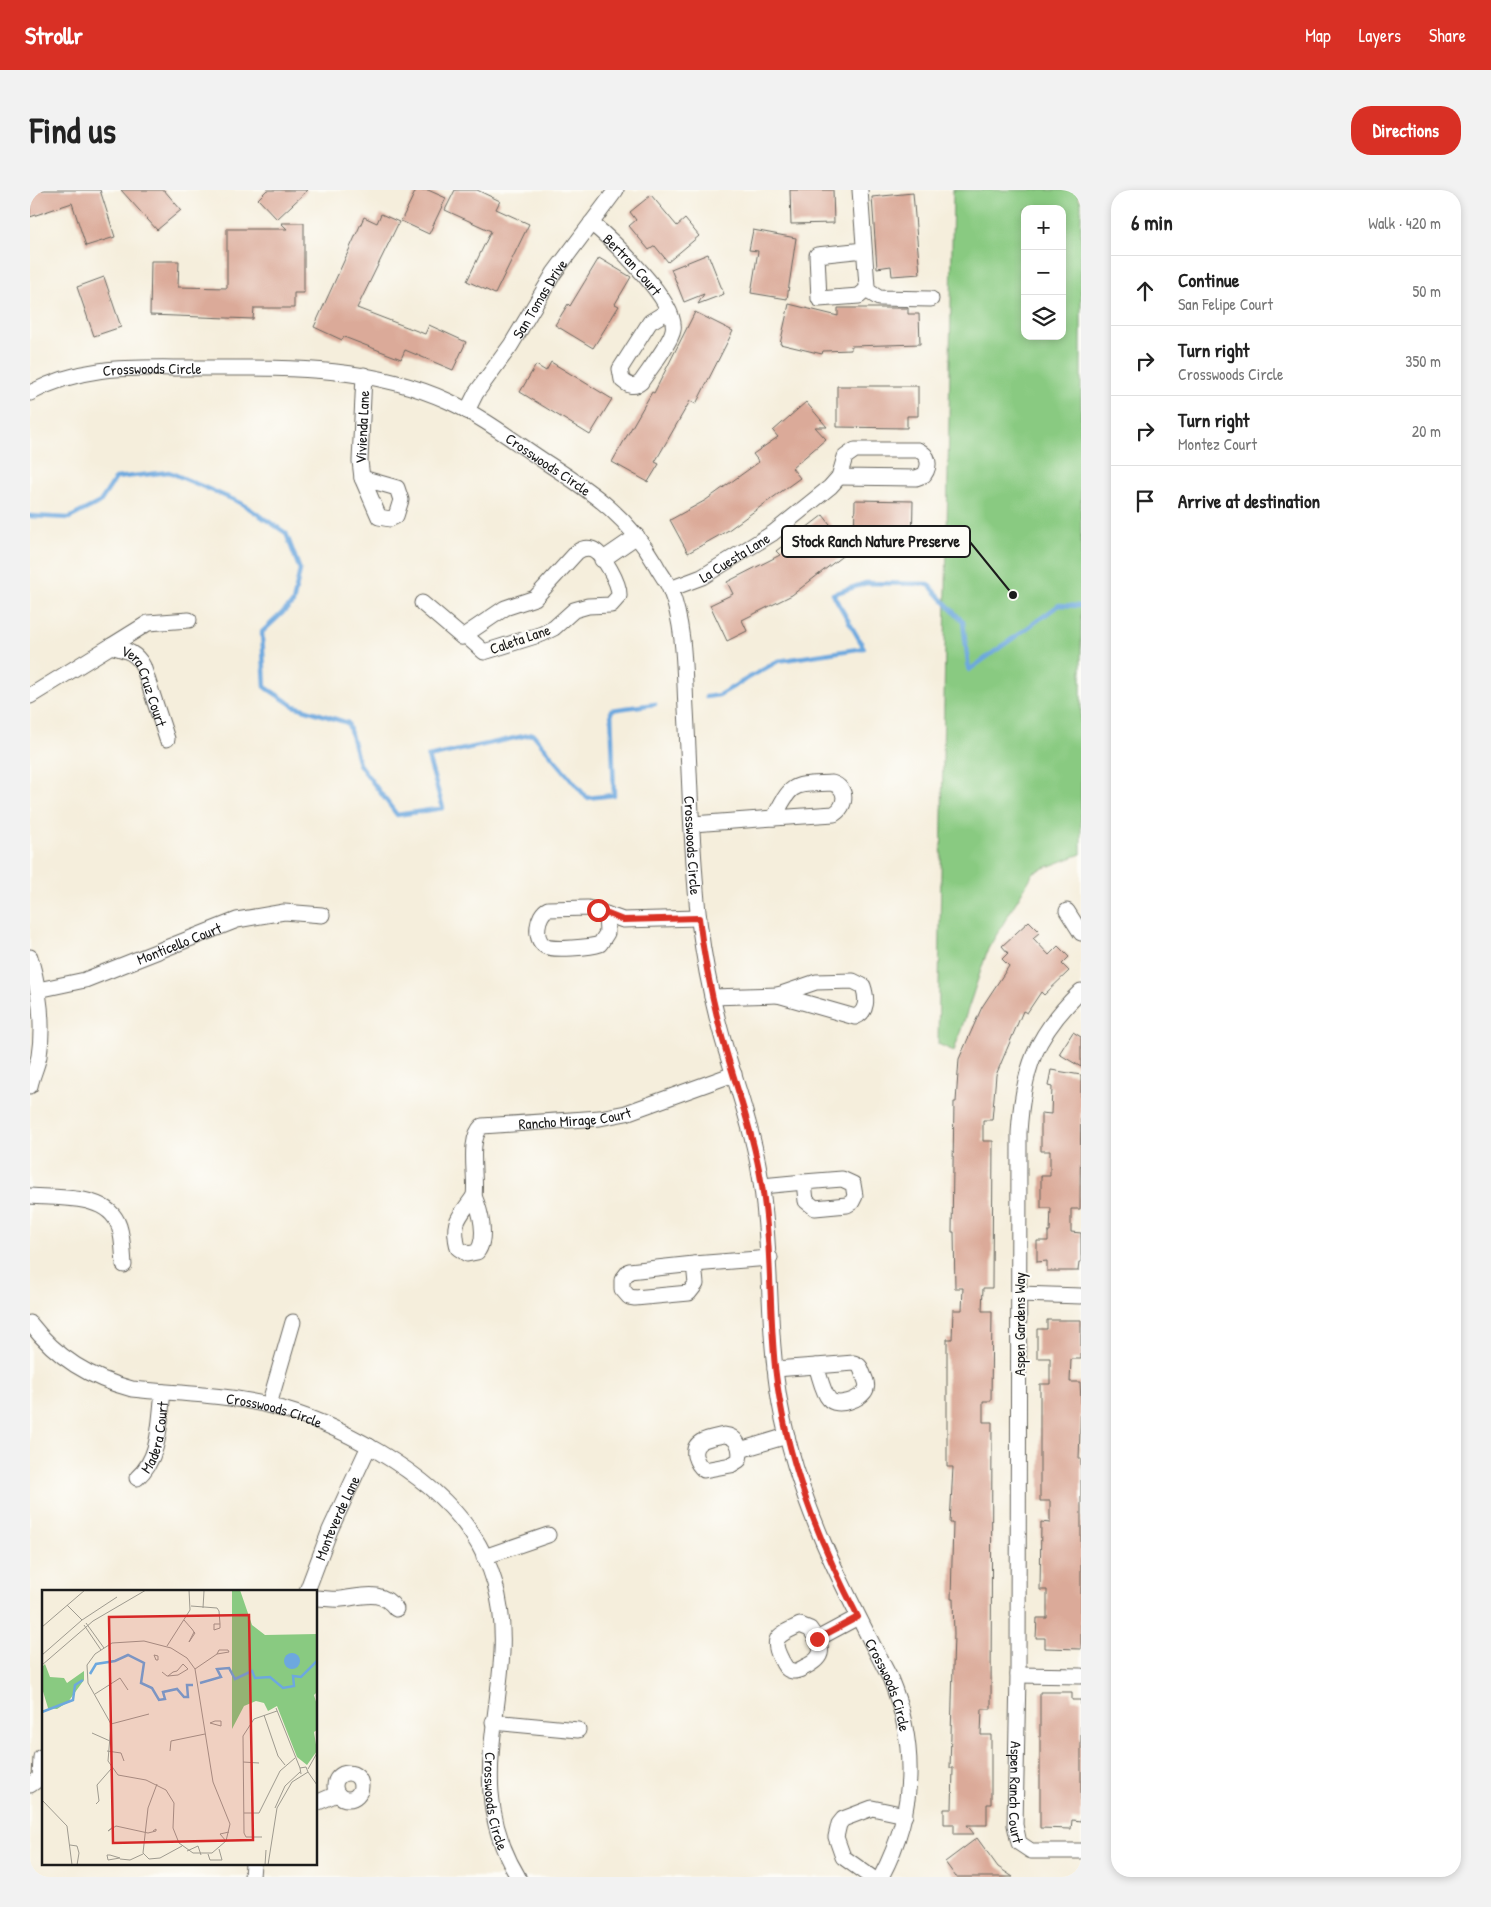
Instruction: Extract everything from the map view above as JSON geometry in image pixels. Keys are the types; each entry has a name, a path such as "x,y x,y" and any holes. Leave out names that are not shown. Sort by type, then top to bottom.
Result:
{"street":[{"name":"San Tomas Drive","path":"467,411 476,394 511,345 554,273 616,190"},
{"path":"860,190 866,290"},
{"name":"Bertran Court","path":"591,223 609,237 649,280 668,311 673,322 672,333 641,382 633,386 628,385 622,380 620,369 650,322 668,311"},
{"path":"864,250 818,255 819,299 858,296 866,290"},
{"path":"866,290 880,298 931,299"},
{"name":"Crosswoods Circle","path":"30,393 54,381 76,374 113,369 291,368 328,370 364,376 428,393 496,426 609,506 637,536 670,589 683,650 699,918 712,997 755,1145 762,1186 770,1258 775,1369 787,1436 809,1510 826,1551 890,1678 907,1731 910,1786 905,1815 898,1840 881,1877"},
{"name":"Vivienda Lane","path":"362,478 360,461 364,376"},
{"name":"La Cuesta Lane","path":"670,589 702,577 773,533 830,487 839,477 845,457 855,450 918,450 928,458 927,470 924,475 916,478 839,477"},
{"path":"602,560 637,536"},
{"name":"Caleta Lane","path":"422,603 462,637 505,608 535,598 576,552 582,549 593,550 602,560 619,590 616,601 611,605 588,606 574,610 554,628 542,634 484,652 465,635"},
{"name":"Vera Cruz Court","path":"30,696 148,623 190,620"},
{"name":"Vera Cruz Court","path":"111,646 130,651 139,658 167,739"},
{"path":"693,824 774,818"},
{"path":"606,914 605,938 594,946 550,948 542,944 539,938 540,916 548,909 588,908 606,914 623,920 699,918"},
{"path":"1067,911 1081,933"},
{"name":"Monticello Court","path":"38,990 85,980 237,920 284,912 322,915"},
{"path":"30,957 38,990 40,1037 39,1056 30,1086"},
{"path":"712,997 778,995 816,982 853,981 863,986 866,1004 860,1015 850,1016 778,995"},
{"name":"Aspen Gardens Way","path":"1018,1675 1019,1133 1022,1094 1030,1060 1043,1035 1062,1009 1081,991"},
{"name":"Rancho Mirage Court","path":"474,1196 474,1140 482,1126 600,1118 626,1113 734,1074"},
{"path":"762,1186 804,1182"},
{"path":"30,1196 93,1202 103,1206 111,1212 120,1229 124,1265"},
{"path":"694,1264 696,1284 689,1293 635,1298 629,1297 622,1289 622,1280 629,1271 694,1264 770,1258"},
{"path":"1019,1294 1081,1296"},
{"path":"269,1405 293,1322"},
{"name":"Crosswoods Circle","path":"30,1323 51,1347 78,1368 110,1383 132,1389 269,1405 322,1422 369,1446 420,1478 437,1492 465,1523 484,1558 496,1591 502,1633 489,1774 492,1807 501,1839 518,1877"},
{"path":"775,1369 816,1366"},
{"name":"Madera Court","path":"137,1478 152,1461 156,1449 163,1392"},
{"path":"740,1450 787,1436"},
{"name":"Monteverde Lane","path":"307,1590 327,1538 369,1446"},
{"path":"484,1558 548,1536"},
{"path":"318,1598 339,1599 376,1595 392,1603 396,1610"},
{"path":"817,1639 858,1617"},
{"path":"1018,1675 1081,1676"},
{"name":"Aspen Ranch Court","path":"1018,1675 1015,1824 1019,1843 1032,1851 1081,1852"},
{"path":"493,1722 578,1730"},
{"path":"30,1785 40,1778 38,1758"},
{"path":"318,1802 337,1794"},
{"path":"871,1877 843,1857 836,1837 839,1824 843,1820 872,1808 905,1815"},
{"path":"252,1877 254,1864"}],"green space":[{"path":"953,190 1076,190 1081,203 1081,854 1034,872 988,949 954,1051 938,1044"}],"building":[{"path":"30,190 100,190 115,237 86,246 72,203 30,217"},
{"path":"121,190 164,190 181,210 157,230"},
{"path":"267,190 308,190 277,219 258,199"},
{"path":"416,190 428,190 446,198 429,234 401,221"},
{"path":"455,190 477,190 500,201 496,209 529,224 495,294 467,281 491,231 445,210"},
{"path":"790,190 833,190 834,223 791,224"},
{"path":"913,193 920,274 892,276 891,266 877,268 872,197"},
{"path":"651,195 677,226 685,219 699,236 668,262 655,246 649,250 629,226 636,220 630,212"},
{"path":"381,214 399,222 357,308 425,334 429,325 466,342 453,370 405,350 401,359 344,337 342,340 314,327 364,217 377,223"},
{"path":"281,223 304,223 304,293 294,293 294,308 254,308 253,319 150,315 151,261 179,261 178,287 227,288 227,229 287,229"},
{"path":"753,230 796,238 787,299 751,293 758,251 749,250"},
{"path":"708,254 724,294 698,304 704,294 684,302 671,269"},
{"path":"599,258 631,277 615,304 619,306 593,348 555,325 568,304 570,306"},
{"path":"104,277 121,327 94,336 77,287"},
{"path":"789,304 838,316 838,308 908,308 908,314 919,314 920,344 851,346 851,350 823,351 822,354 780,344"},
{"path":"695,312 733,331 696,404 690,401 655,462 659,464 648,482 612,462 652,392 654,393"},
{"path":"551,362 612,399 590,435 520,392 536,365 546,371"},
{"path":"837,386 918,386 918,416 907,416 907,428 837,427"},
{"path":"806,402 827,427 815,427 826,439 792,468 800,478 727,531 688,553 670,520 706,500 759,462 753,454 778,437 773,431"},
{"path":"855,500 913,501 912,547 854,545"},
{"path":"823,515 850,550 792,595 742,620 747,631 727,641 710,605 733,594 727,582 780,555 776,551"},
{"path":"1029,921 1040,932 1033,938 1049,955 1058,946 1069,957 1062,964 1069,971 1044,995 1041,992 1027,1013 1023,1011 996,1075 992,1120 983,1120 983,1141 993,1141 992,1288 983,1288 982,1311 992,1311 991,1401 983,1401 983,1422 992,1422 991,1709 982,1709 981,1735 991,1735 991,1804 987,1804 987,1825 967,1825 974,1834 954,1834 954,1824 944,1824 944,1809 952,1809 953,1768 950,1768 954,1634 953,1599 951,1599 953,1523 950,1523 953,1467 947,1467 947,1339 952,1339 953,1310 962,1310 963,1288 955,1288 954,1232 952,1232 954,1102 956,1102 959,1059 982,1007 1009,966 1002,959 1008,953 1002,946"},
{"path":"1073,1032 1081,1037 1081,1067 1059,1054"},
{"path":"1051,1070 1081,1075 1080,1209 1071,1209 1071,1232 1081,1233 1081,1262 1079,1262 1078,1271 1047,1271 1047,1261 1037,1262 1037,1241 1048,1241 1048,1232 1050,1232 1051,1208 1041,1208 1041,1176 1050,1176 1050,1151 1041,1151 1041,1113 1051,1114 1052,1087 1048,1086"},
{"path":"1047,1320 1081,1320 1081,1359 1071,1359 1070,1382 1080,1382 1081,1402 1079,1459 1081,1459 1081,1649 1045,1648 1045,1638 1036,1638 1037,1618 1047,1618 1047,1590 1040,1590 1041,1522 1050,1523 1050,1501 1040,1501 1040,1384 1050,1384 1050,1358 1037,1358 1037,1329 1047,1329"},
{"path":"1040,1692 1072,1692 1072,1700 1081,1700 1081,1821 1072,1820 1071,1829 1040,1828"},
{"path":"977,1838 998,1867 1013,1877 956,1877 945,1862"}],"waterway":[{"path":"30,516 69,518 100,502 116,478 169,472 241,503 286,533 300,570 293,603 262,632 265,687 294,706 348,723 359,764 397,815 443,808 428,757 533,734 587,798 614,795 611,710 655,704"},
{"path":"706,697 719,695 778,661 864,648 833,594 866,583 928,584 963,622 969,670 1059,605 1081,606"}],"place":[{"name":"Stock Ranch Nature Preserve","path":"1013,595"}],"route":[{"path":"598,910 623,920 699,918 712,997 755,1145 762,1186 770,1258 772,1336 775,1369 787,1436 809,1510 841,1584 858,1617 817,1639"}]}
